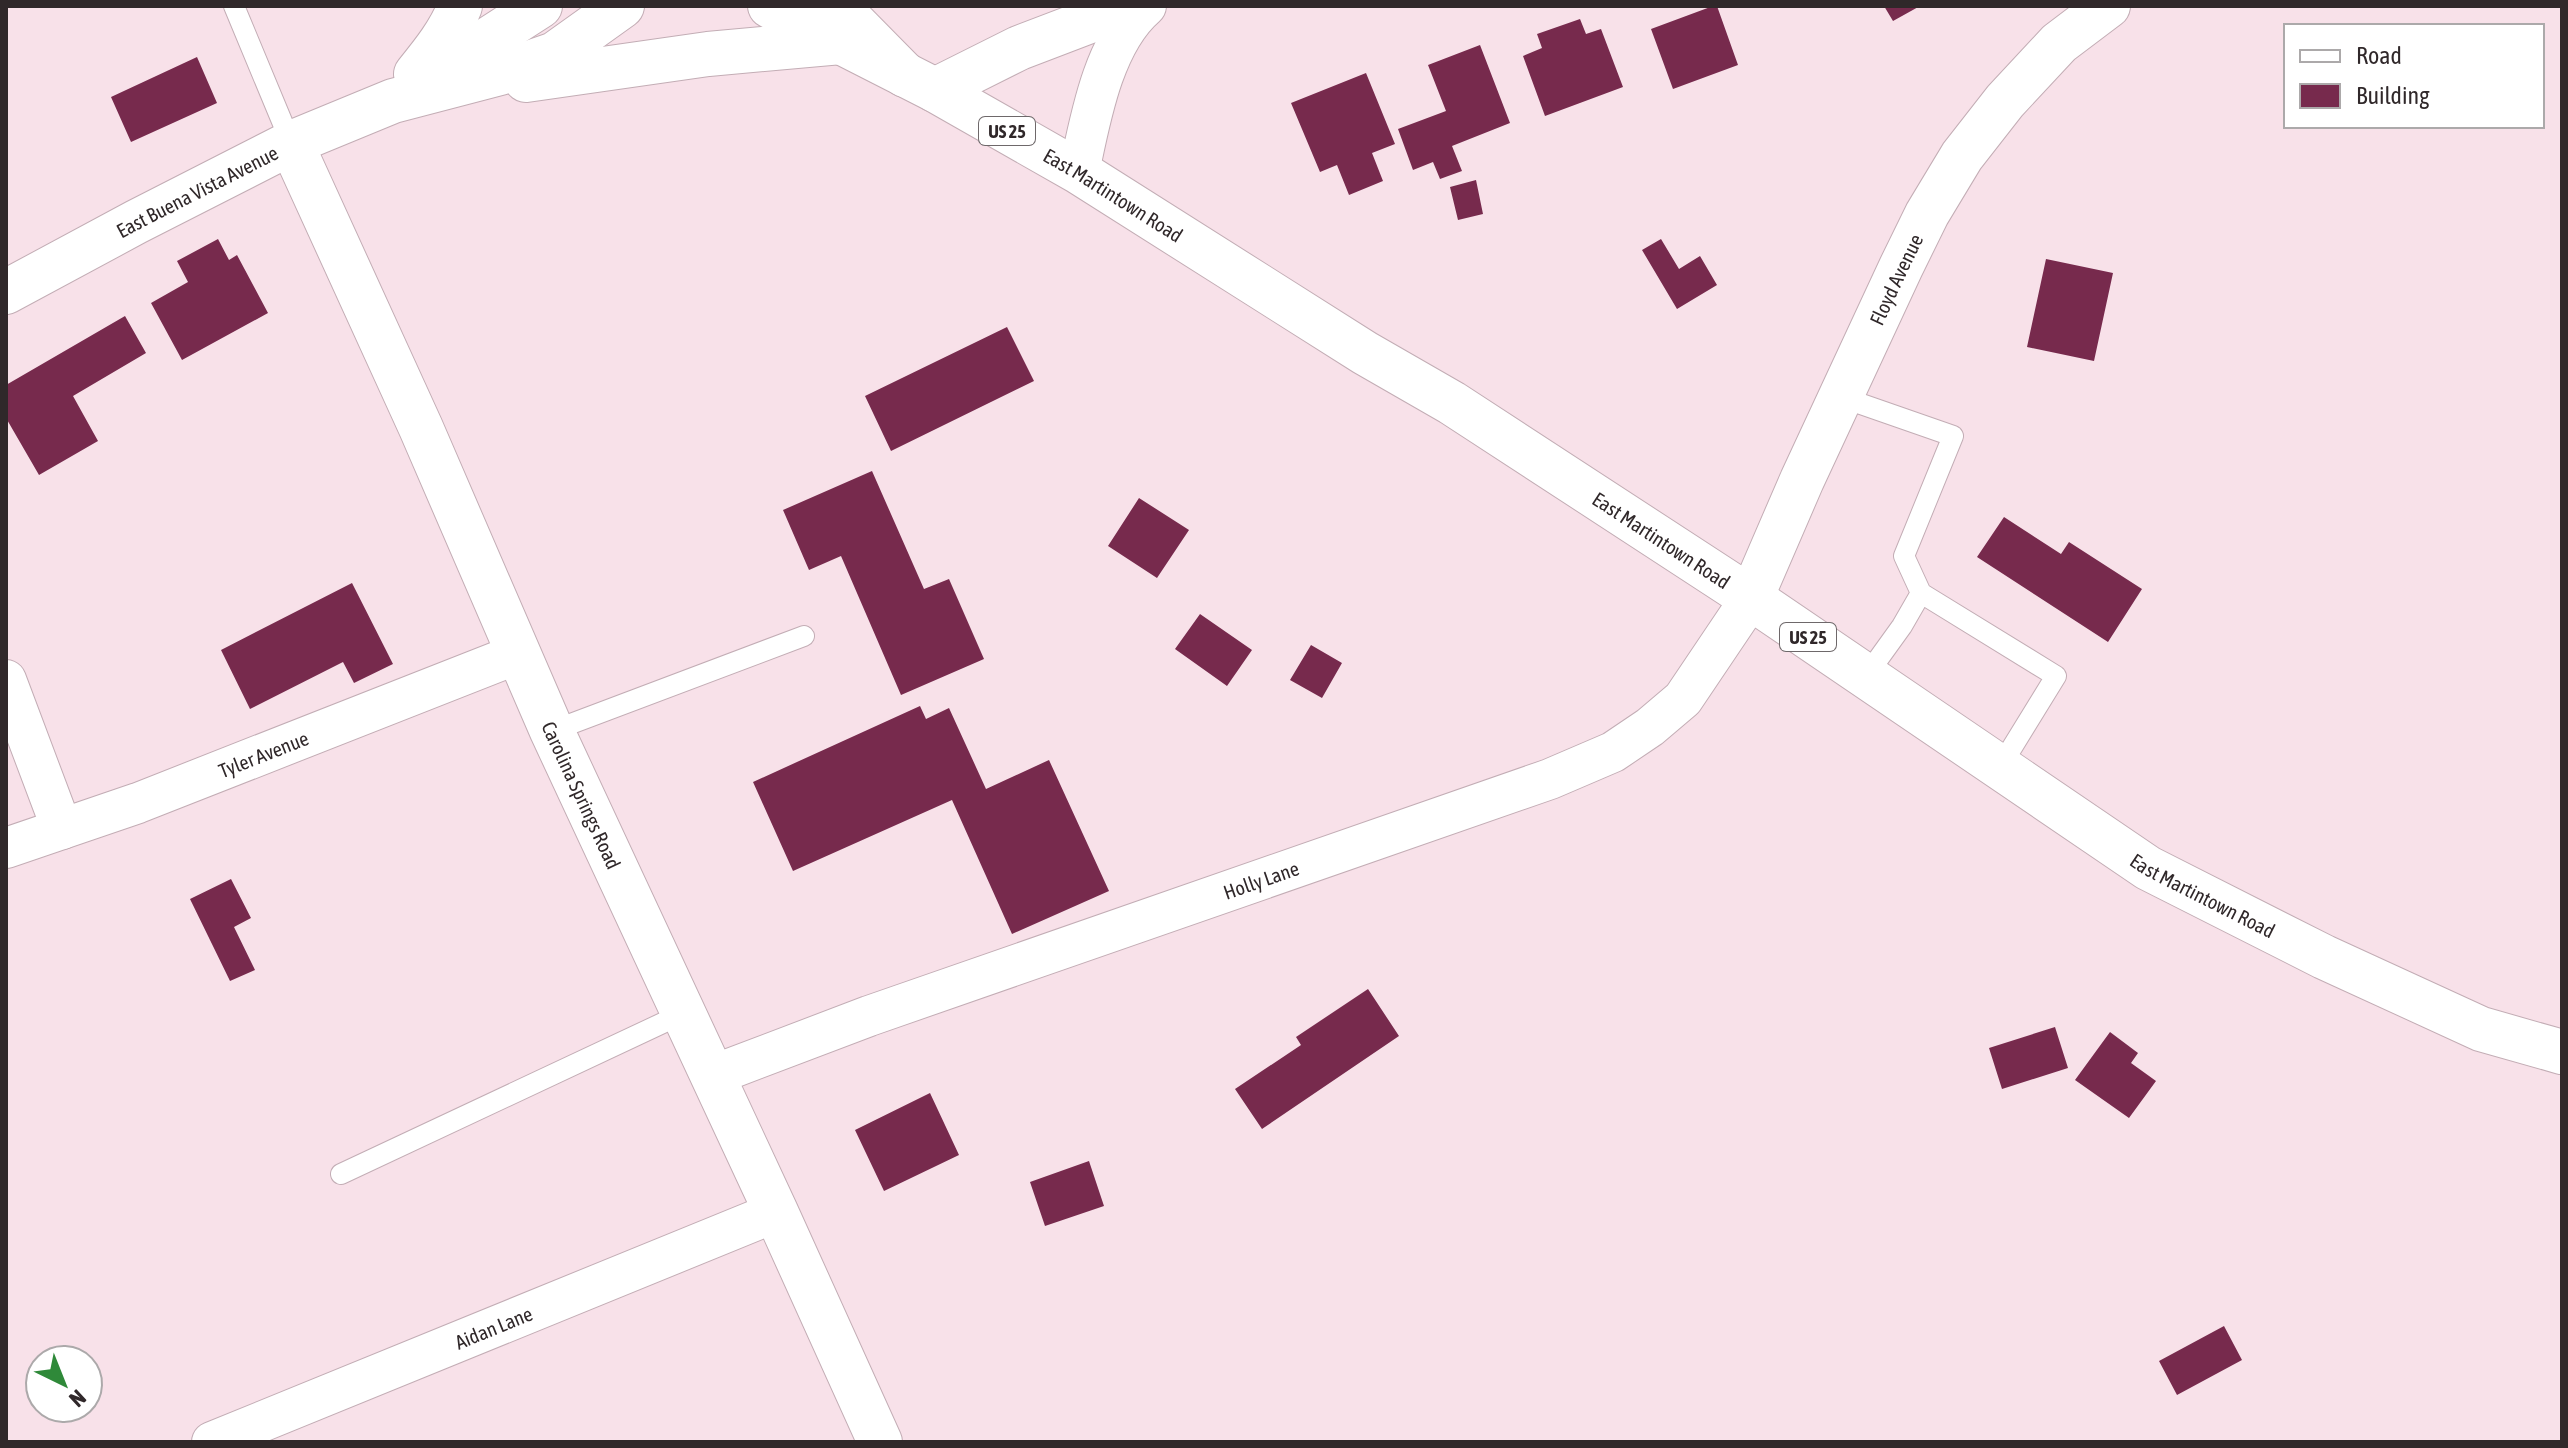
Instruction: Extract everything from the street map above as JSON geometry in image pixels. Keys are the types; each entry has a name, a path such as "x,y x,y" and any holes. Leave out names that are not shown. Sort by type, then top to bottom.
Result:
{"main road":[{"path":"393,101 438,48 460,6"},
{"name":"East Buena Vista Avenue","path":"393,101 540,6"},
{"name":"East Buena Vista Avenue","path":"6,292 291,143 393,101 500,73 555,54 622,6"},
{"name":"US 25","path":"770,6 839,24 920,82"},
{"path":"920,82 1129,6"},
{"name":"Floyd Avenue","path":"1751,598 1802,480 1927,214 1962,156 2005,101 2059,43 2108,6"},
{"path":"393,101 680,57 839,24"},
{"name":"East Martintown Road","path":"920,82 1079,172 1365,353 1452,403 1751,598 2148,868 2310,950 2481,1029 2562,1052"},
{"name":"Carolina Springs Road","path":"291,143 421,428 517,654 880,1442"}],"street":[{"path":"1079,172 1096,94 1126,28 1146,6"},
{"name":"Holly Lane","path":"711,1076 869,1016 1535,784 1613,752 1650,727 1683,699 1751,598"},
{"name":"Tyler Avenue","path":"6,848 153,797 517,654"},
{"path":"6,680 62,829"},
{"name":"Aidan Lane","path":"212,1442 776,1212"}],"lane":[{"path":"234,6 291,143"},
{"path":"1841,397 1953,436 1904,556 1921,593 2056,676 2000,767"},
{"path":"1866,676 1921,593"},
{"path":"552,731 804,636"},
{"path":"341,1174 684,1013"}],"building":[{"path":"1717,6 1738,65 1673,89 1651,29"},
{"path":"1884,6 1920,6 1893,21"},
{"path":"1580,19 1586,34 1601,29 1623,87 1545,116 1523,56 1542,48 1537,34"},
{"path":"1480,45 1510,123 1452,146 1462,171 1440,179 1433,162 1413,170 1398,129 1446,111 1428,65"},
{"path":"197,57 217,103 131,142 111,97"},
{"path":"1366,73 1395,144 1372,153 1383,181 1349,195 1337,165 1320,172 1291,103"},
{"path":"1476,180 1483,214 1458,220 1450,187"},
{"path":"218,239 229,260 237,255 268,313 182,360 151,303 188,282 177,261"},
{"path":"1661,239 1679,269 1700,256 1717,285 1677,309 1642,250"},
{"path":"2046,259 2113,273 2094,361 2027,347"},
{"path":"125,316 146,353 73,396 98,441 39,475 6,418 6,385"},
{"path":"1007,327 1034,381 891,451 865,396"},
{"path":"872,471 924,589 949,579 984,659 901,695 841,556 809,570 783,510"},
{"path":"1139,498 1189,530 1157,578 1108,546"},
{"path":"2004,517 2061,554 2069,542 2142,589 2108,642 1977,557"},
{"path":"352,583 393,664 354,683 343,662 250,709 221,650"},
{"path":"1200,614 1252,650 1227,686 1175,649"},
{"path":"1311,645 1342,663 1322,698 1290,680"},
{"path":"920,706 926,719 949,708 986,789 1049,760 1109,891 1012,934 952,800 793,871 753,782"},
{"path":"231,879 251,918 234,927 255,970 230,981 190,899"},
{"path":"1368,989 1399,1036 1262,1129 1235,1089 1301,1045 1296,1037"},
{"path":"2055,1027 2068,1068 2002,1089 1989,1048"},
{"path":"2110,1032 2138,1053 2131,1063 2156,1081 2129,1118 2075,1080"},
{"path":"930,1093 959,1155 884,1191 855,1130"},
{"path":"1089,1161 1104,1206 1045,1226 1030,1182"},
{"path":"2224,1326 2242,1360 2177,1395 2159,1361"}]}
